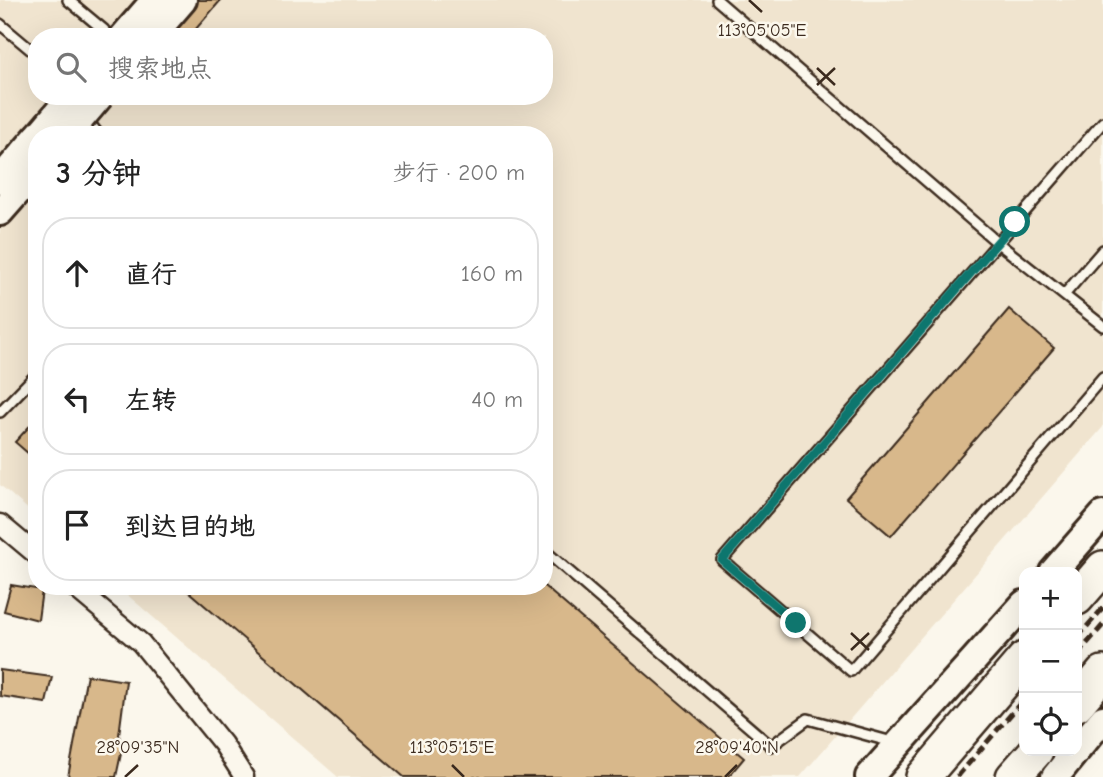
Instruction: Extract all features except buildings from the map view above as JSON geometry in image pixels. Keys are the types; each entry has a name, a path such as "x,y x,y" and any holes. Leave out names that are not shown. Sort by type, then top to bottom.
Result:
{"highway":[{"path":"1082,592 1103,568"},
{"path":"923,777 1019,665"},
{"path":"1082,698 1103,673"},
{"path":"1013,777 1032,756"}],"main road":[{"path":"119,28 155,0"},
{"path":"160,28 183,0"},
{"path":"46,126 64,105"},
{"path":"75,126 92,105"},
{"path":"0,180 28,148"},
{"path":"0,212 28,180"},
{"path":"1057,567 1103,516"},
{"path":"869,777 1019,610"},
{"path":"1082,745 1103,719"},
{"path":"1055,777 1073,756"}],"street":[{"path":"0,524 28,547"},
{"path":"84,595 141,643 223,744 244,777"}],"lane":[{"path":"68,0 106,28"},
{"path":"718,0 998,243 1103,326"},
{"path":"0,24 28,47"},
{"path":"77,105 93,126"},
{"path":"1103,122 722,560 851,671 1103,377"},
{"path":"1064,295 1103,250"},
{"path":"0,412 28,383"},
{"path":"553,558 771,746 808,719 898,743"}],"shaded area":[{"path":"0,0 1103,0 1103,427 800,777 338,777 127,595 553,595 553,126 28,126 28,509 0,485"}],"railway":[{"path":"1082,632 1103,608"},
{"path":"1082,649 1103,625"},
{"path":"957,777 1019,705"}],"route":[{"path":"796,623 722,560 1015,222"}]}
